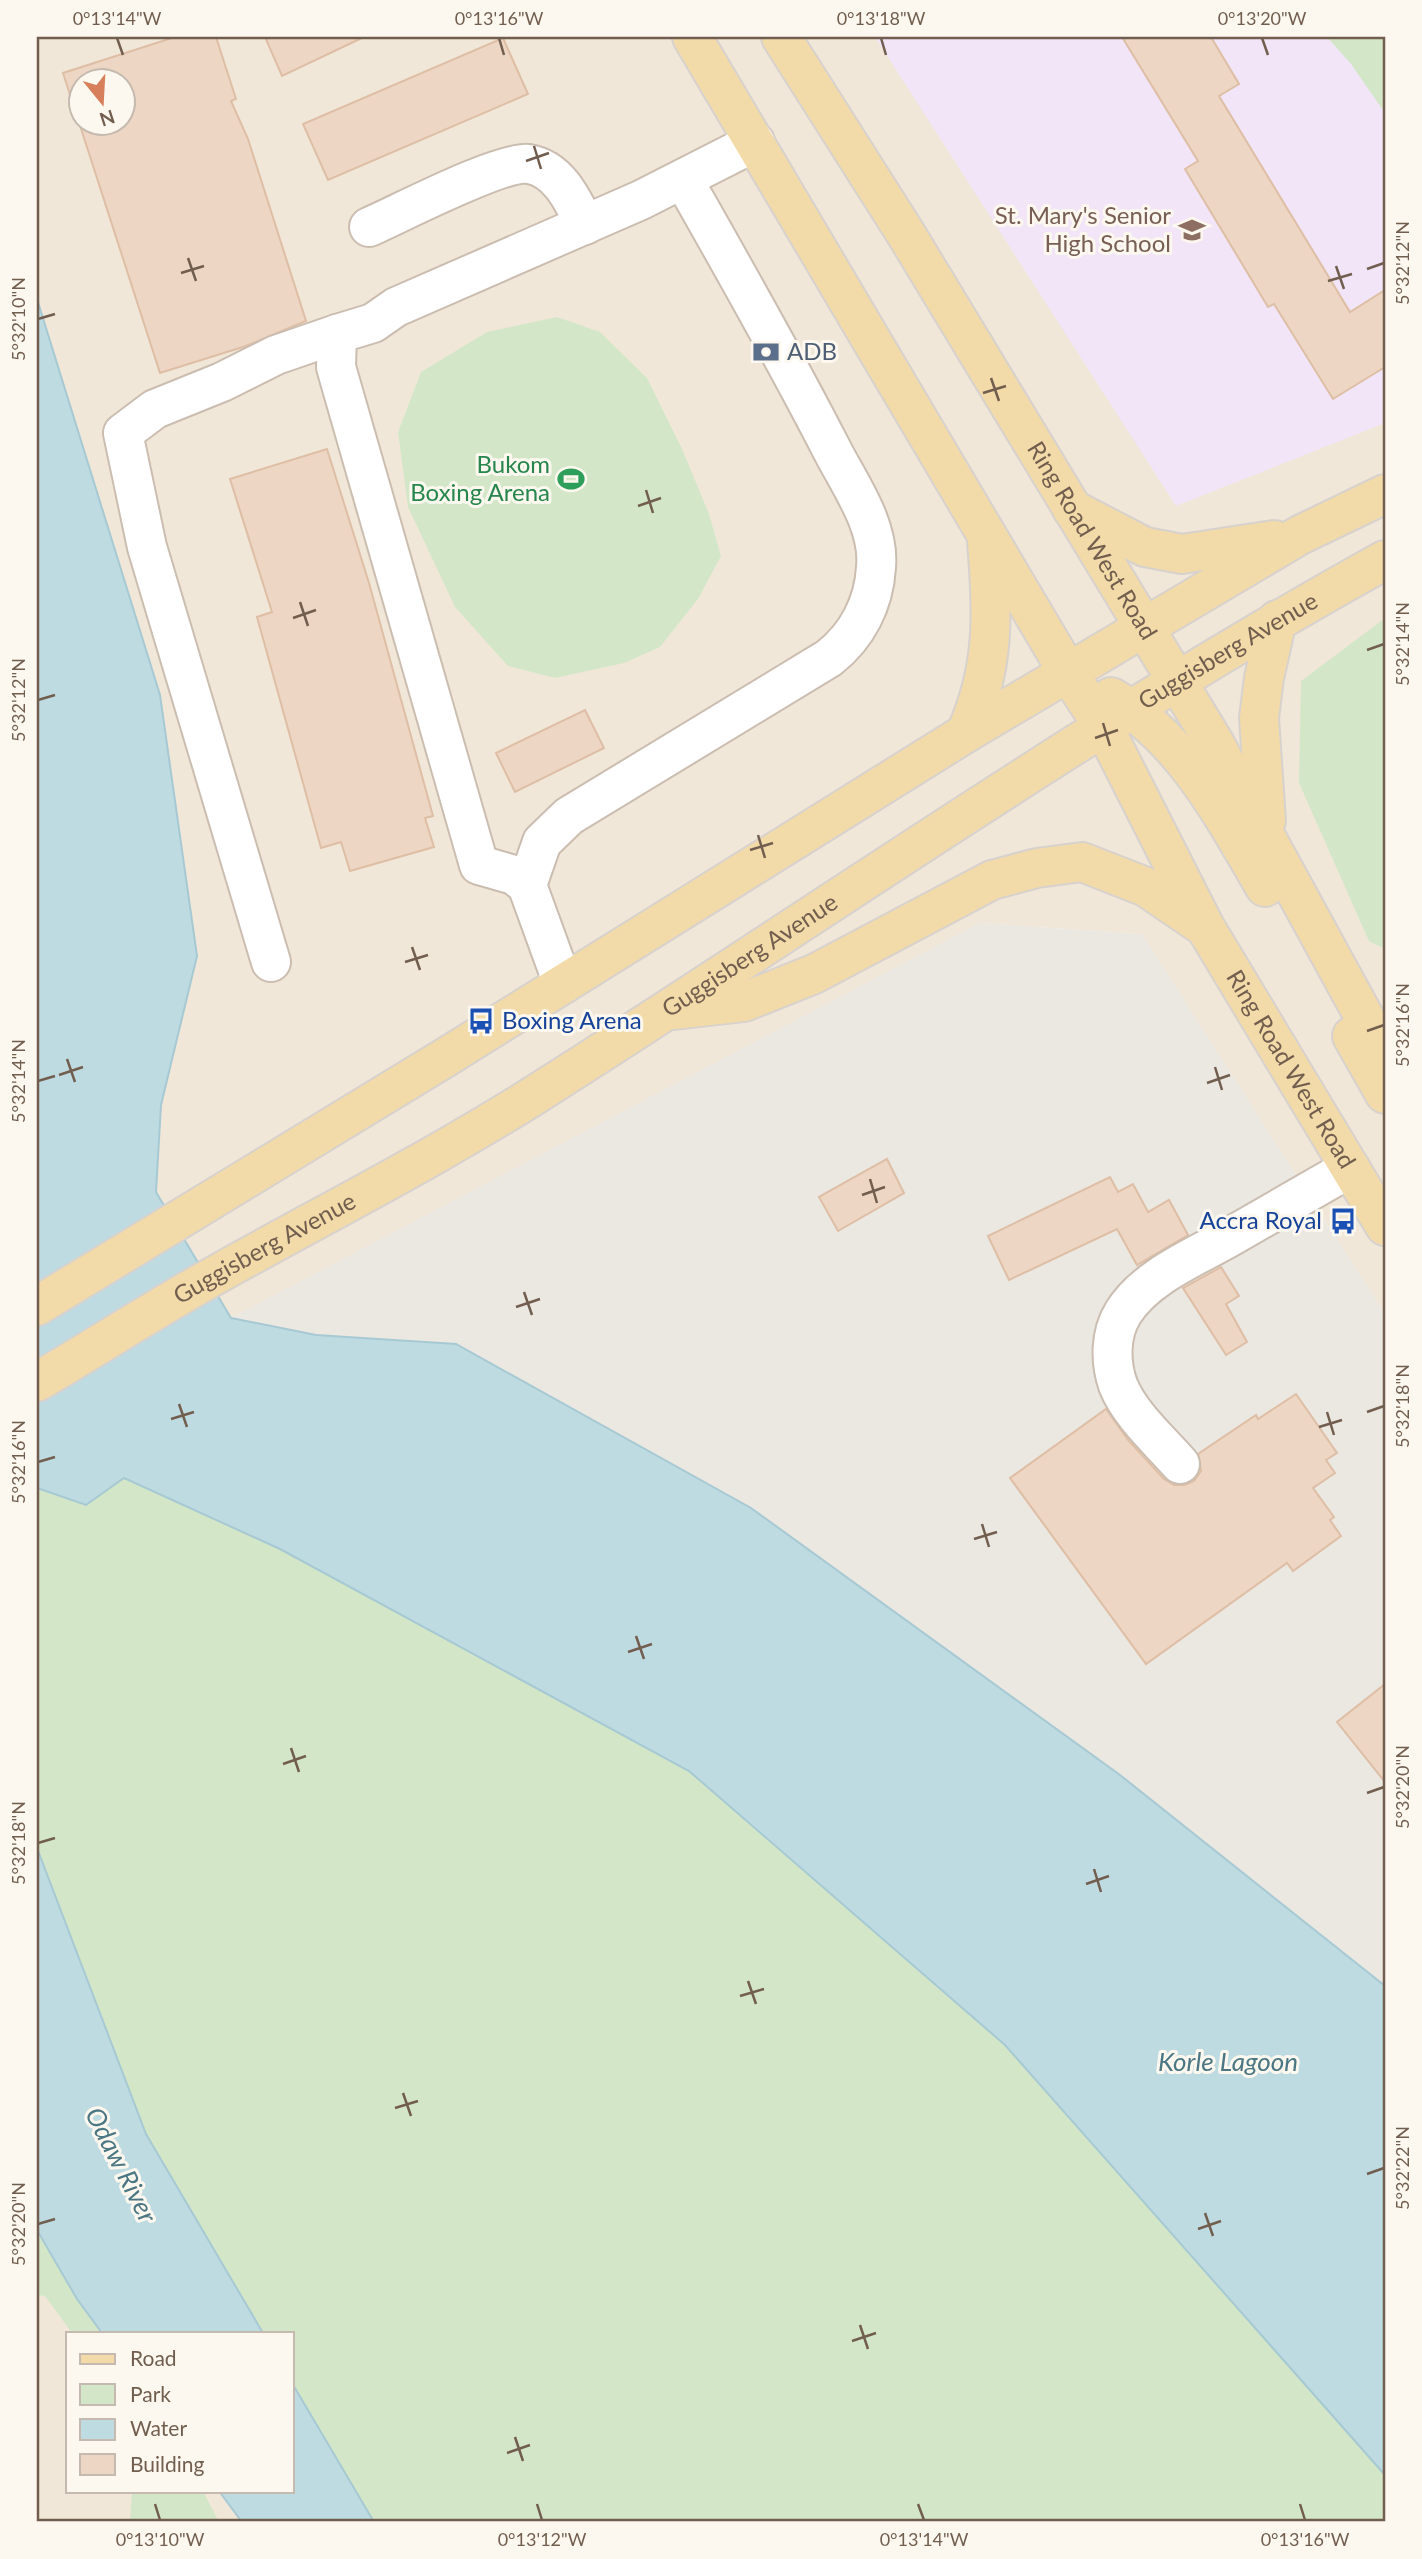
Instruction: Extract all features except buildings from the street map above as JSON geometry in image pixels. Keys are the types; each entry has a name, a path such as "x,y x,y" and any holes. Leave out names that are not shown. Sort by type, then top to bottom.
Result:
{"main road":[{"path":"692,37 1069,674 1117,717 1173,748 1231,830 1385,1094"},
{"name":"Ring Road West Road","path":"781,37 906,234 1215,744 1385,1055"},
{"path":"37,1306 564,984 966,733 1300,535 1385,494"},
{"path":"1069,506 1145,547 1182,554 1238,548 1300,535"},
{"path":"966,733 976,710 989,660 993,614 986,533"},
{"name":"Guggisberg Avenue","path":"37,1382 216,1275 451,1147 550,1086 1117,717 1277,620 1385,560"},
{"path":"1269,841 1259,758 1259,718 1264,678 1277,620"},
{"name":"Ring Road West Road","path":"1117,717 1205,927 1385,1226"},
{"path":"550,1086 670,1010 744,1002 814,974 992,880 1037,869 1082,862 1146,887 1205,927"}],"lane":[{"path":"271,962 147,547 122,433 155,409 222,382 276,355 373,323 396,307 585,225 755,142"},
{"path":"369,227 497,170 528,164 550,174 568,191 585,225"},
{"path":"527,885 542,842 569,816 829,659 848,643 866,613 877,567 872,530 795,377 683,179"},
{"path":"337,334 336,367 479,864 514,875 527,885 564,984"},
{"path":"1180,1464 1129,1405 1119,1386 1113,1367 1112,1343 1122,1314 1141,1292 1193,1258 1350,1168"}],"shaded area":[{"path":"37,37 1385,37 1385,1314 1142,934 980,923 231,1318 156,1192 161,1105 197,956 160,695 37,299"},
{"name":"St. Mary's Senior High School","path":"875,37 1385,37 1385,423 1176,506"},
{"path":"980,923 1142,934 1385,1314 1385,1986 1120,1775 751,1508 316,1335 231,1318"},
{"path":"37,2230 77,2299 101,2332 66,2332 66,2492 220,2492 242,2522 37,2522"}],"green space":[{"path":"1327,37 1385,37 1385,113 1351,64"},
{"path":"557,317 600,332 647,378 682,449 709,514 721,556 698,599 660,647 624,663 555,678 508,666 455,607 408,507 398,432 421,372 487,332"},
{"path":"1385,618 1385,949 1369,941 1299,783 1301,681"},
{"path":"123,1478 280,1549 689,1771 1005,2045 1379,2467 1385,2475 1385,2522 374,2522 294,2386 294,2332 262,2332 146,2134 37,1848 37,1488 86,1505"},
{"path":"37,2234 85,2276 111,2332 71,2332 45,2296 37,2295"},
{"path":"132,2492 204,2492 219,2522 130,2522"}],"water":[{"name":"Korle Lagoon","path":"37,299 160,695 197,956 161,1105 156,1192 231,1318 316,1335 456,1344 751,1508 1120,1775 1385,1986 1385,2475 1005,2045 689,1771 280,1549 124,1478 86,1505 37,1488"},
{"name":"Odaw River","path":"37,1848 146,2134 262,2332 101,2332 77,2299 37,2230"},
{"path":"294,2386 374,2522 242,2522 220,2492 294,2492"}],"place":[{"name":"St. Mary's Senior High School","path":"1192,230"},
{"name":"ADB","path":"766,352"},
{"name":"Bukom Boxing Arena","path":"571,479"},
{"name":"Boxing Arena","path":"481,1021"},
{"name":"Accra Royal","path":"1343,1221"}]}
